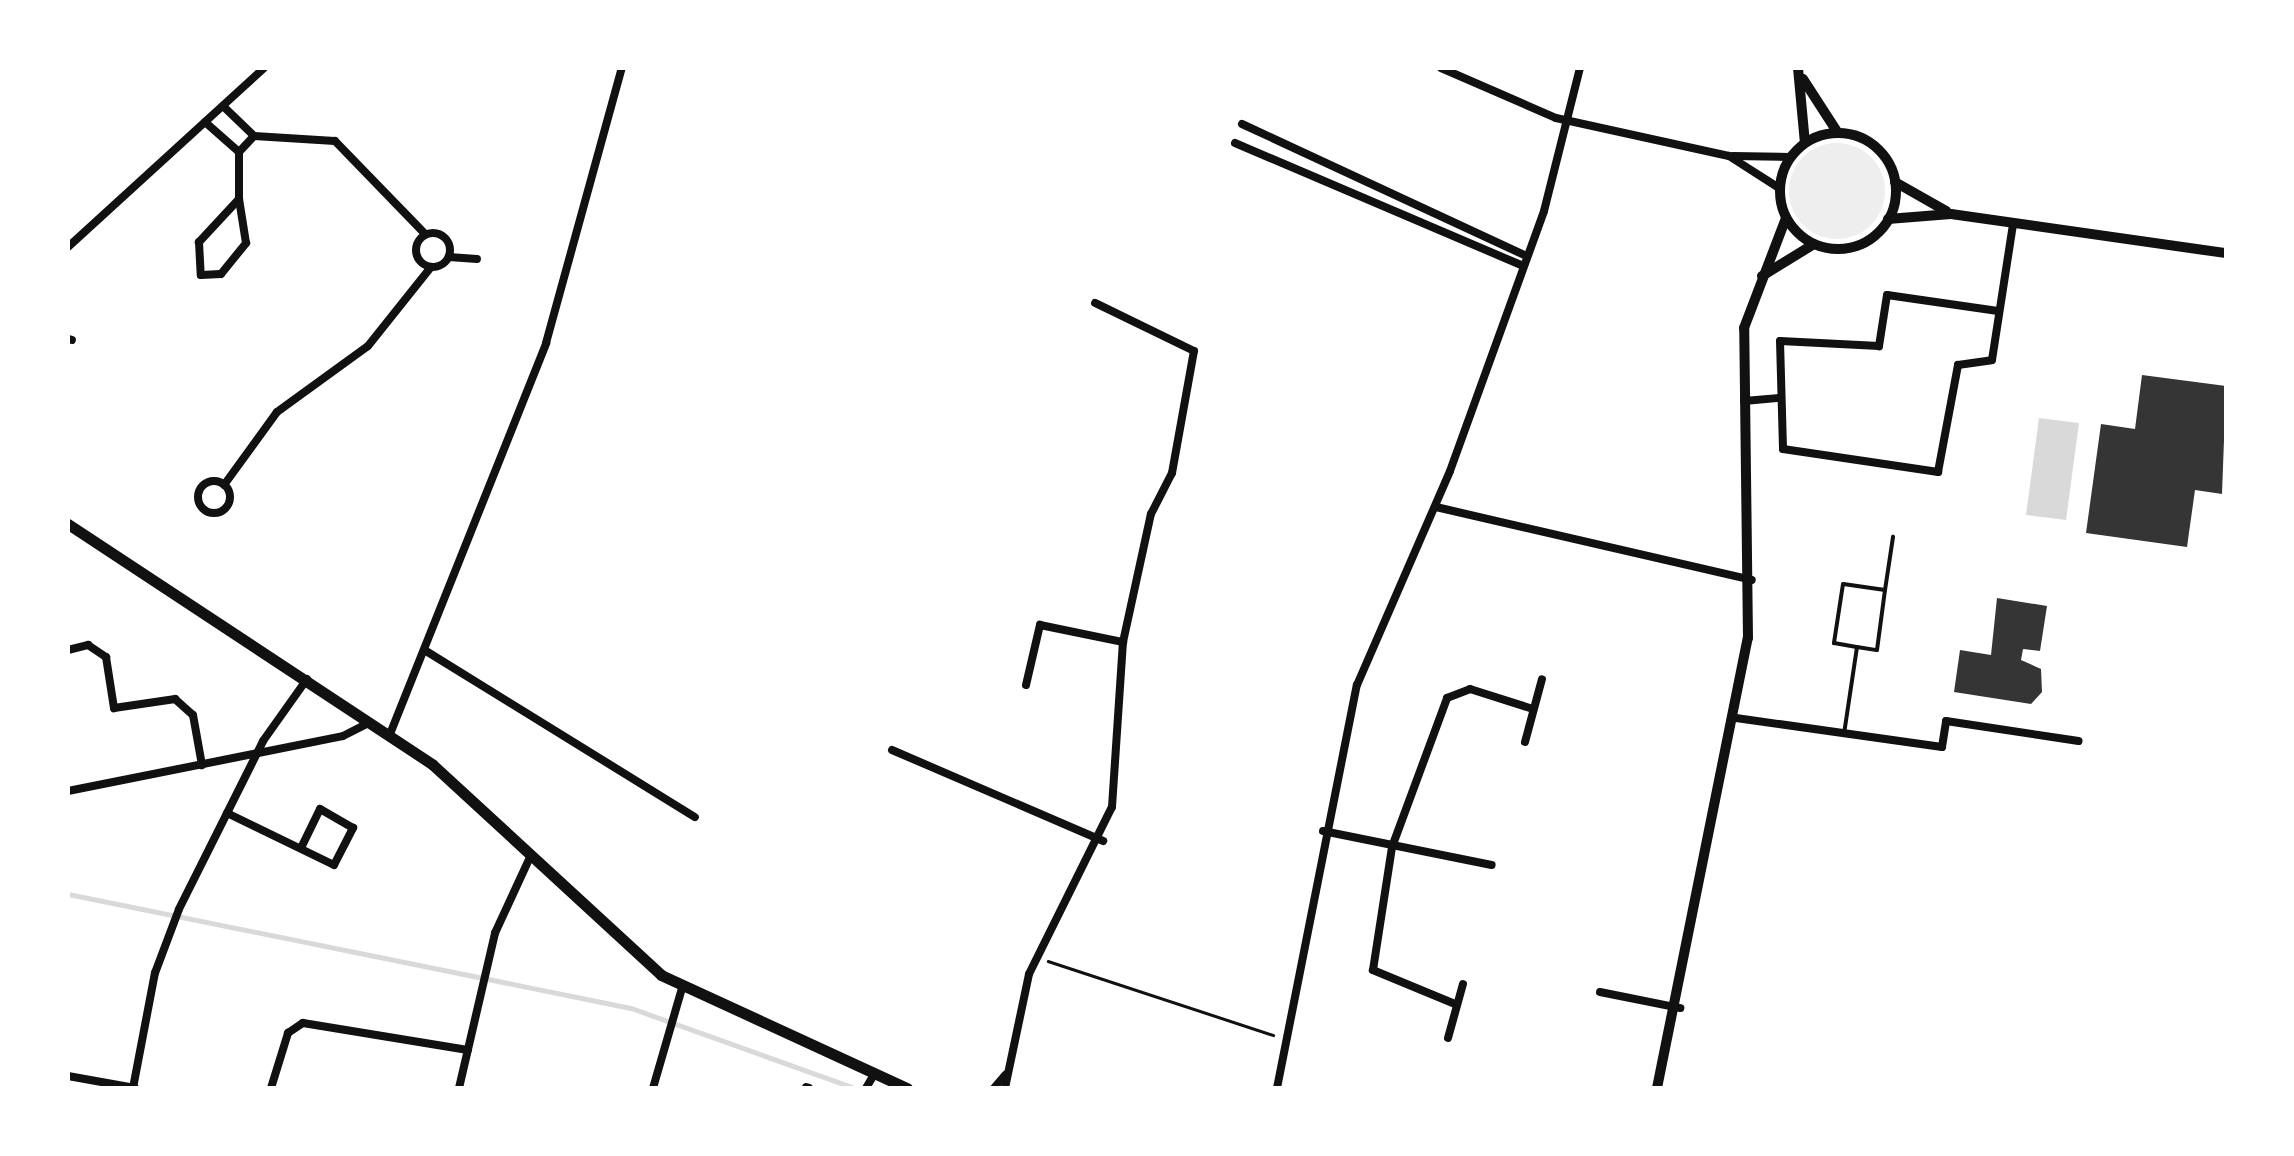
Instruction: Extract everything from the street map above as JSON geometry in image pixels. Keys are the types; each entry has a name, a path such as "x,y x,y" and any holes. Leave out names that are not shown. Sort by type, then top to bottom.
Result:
{"main road":[{"path":"68,524 390,734 682,988 907,1088"}],"street":[{"path":"68,247 264,68"},
{"path":"390,734 546,343 622,68"},
{"path":"1441,68 1570,119 1728,156 1790,157"},
{"path":"1277,1088 1323,831 1357,685 1436,508 1570,119 1580,68"},
{"path":"1798,70 1838,133"},
{"path":"1798,70 1804,143"},
{"path":"223,106 254,136 335,142 425,234 448,242 449,256"},
{"path":"205,122 239,152"},
{"path":"1242,124 1524,255"},
{"path":"1657,1088 1680,1008 1736,718 1752,580 1744,328 1758,281 1786,218 1780,188 1790,157 1804,143 1838,133 1876,147 1895,182 1952,214"},
{"path":"240,199 199,242 201,275 221,274 246,243 239,152 254,136"},
{"path":"1235,142 1521,265"},
{"path":"1728,156 1780,188"},
{"path":"1888,219 1895,182"},
{"path":"1758,281 1814,244 1856,246 1888,219 1952,214 2223,254"},
{"path":"1786,218 1814,244"},
{"path":"1998,311 1886,295 1878,346 1780,342 1777,398 1783,449 1938,472 1958,365 1992,360 2012,224"},
{"path":"425,234 417,258 431,268"},
{"path":"224,484 202,487 205,510 227,506 224,484 277,412 368,346 431,268 449,256 477,260"},
{"path":"1005,1088 1037,958 1102,841 1123,642 1151,514 1172,473 1194,351 1096,303"},
{"path":"1744,401 1777,398"},
{"path":"1436,508 1752,580"},
{"path":"1026,685 1040,626 1123,642"},
{"path":"68,650 88,645 106,656 114,708 175,700 184,707 202,765"},
{"path":"426,651 695,817"},
{"path":"68,1076 134,1088 171,930 259,753 306,679"},
{"path":"1525,742 1542,679"},
{"path":"1456,1004 1373,970 1392,846 1447,698 1470,689 1534,710"},
{"path":"1736,718 1942,748 1946,721 2078,741"},
{"path":"68,791 259,753 370,722"},
{"path":"892,750 1102,841"},
{"path":"227,813 334,866 354,828 320,809 302,848"},
{"path":"1323,831 1492,865"},
{"path":"459,1088 488,966 532,854"},
{"path":"1448,1038 1463,984"},
{"path":"653,1088 670,1012 682,988"},
{"path":"1600,992 1680,1008"},
{"path":"271,1088 288,1033 302,1023 468,1050"},
{"path":"867,1088 875,1074"},
{"path":"994,1088 1006,1074"}],"lane":[{"path":"1886,590 1843,584 1834,644 1877,650 1886,590 1893,536"},
{"path":"1844,734 1857,647"}],"path":[{"path":"1037,958 1285,1038"}],"shaded area":[{"path":"1837,143 1855,147 1871,157 1881,173 1885,191 1881,209 1871,225 1855,235 1837,239 1819,235 1803,225 1793,209 1789,191 1793,173 1803,157 1819,147"},
{"path":"2039,418 2079,423 2066,520 2026,515"}],"building":[{"path":"2142,375 2226,386 2222,494 2195,490 2187,547 2086,533 2101,424 2135,429"},
{"path":"1997,598 2047,606 2040,651 2023,649 2021,660 2041,669 2042,692 2031,704 1954,692 1960,650 1991,655"}],"waterway":[{"path":"68,894 631,1008 855,1088"}]}
